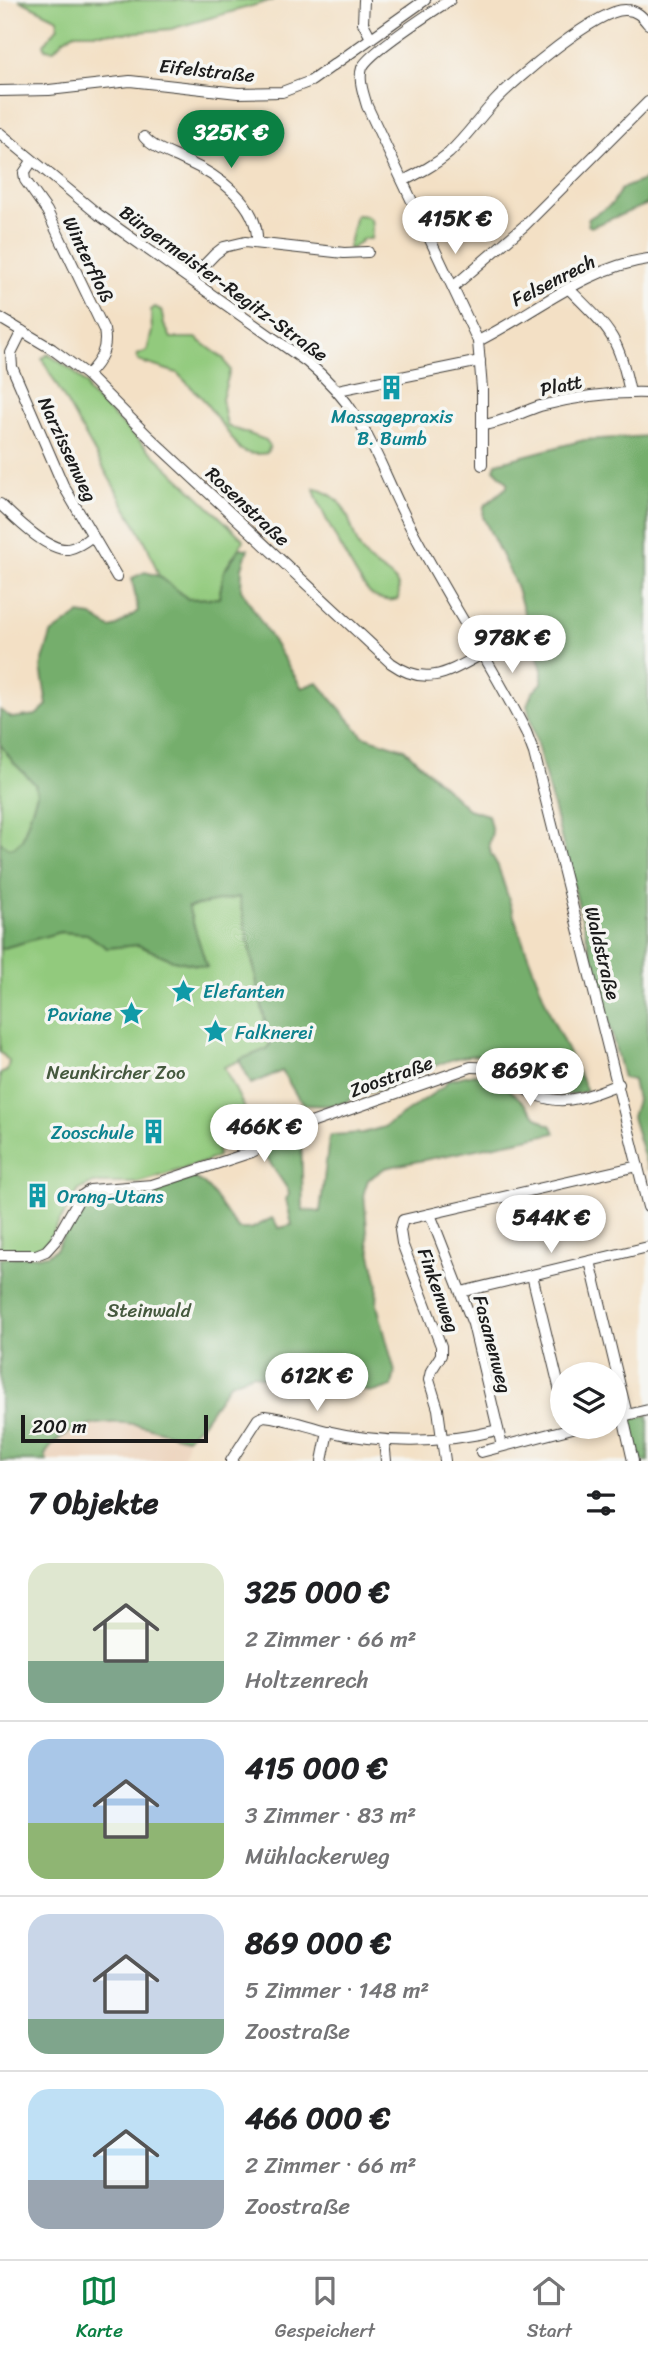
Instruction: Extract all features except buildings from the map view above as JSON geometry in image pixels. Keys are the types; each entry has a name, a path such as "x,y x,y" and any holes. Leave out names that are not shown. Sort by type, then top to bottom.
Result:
{"street":[{"path":"364,0 363,23 371,38"},
{"name":"Eifelstraße","path":"0,91 49,90 130,81 238,93 282,92 311,80 425,0"},
{"path":"450,0 381,49 363,66 361,81 368,106 478,341 483,425 482,465"},
{"path":"403,181 447,155 513,83 568,40 603,17 611,12 626,10 642,16 648,24"},
{"path":"453,287 516,233 648,102"},
{"name":"Bürgermeister-Regitz-Straße","path":"0,133 99,215 307,362 338,390 374,446 410,527 515,711"},
{"path":"144,137 150,144 194,164 236,194 251,213 258,233 257,242"},
{"name":"Winterfloß","path":"32,160 24,173 25,180 47,211 104,330 106,347 101,359 87,376"},
{"path":"191,279 224,247 245,242 344,253 368,252"},
{"name":"Felsenrech","path":"478,341 569,289 625,263 646,260"},
{"path":"569,289 613,336 623,359 630,393"},
{"name":"Rosenstraße","path":"0,318 52,349 87,376 381,656 397,668 418,676 438,675 482,654"},
{"name":"Narzissenweg","path":"22,331 11,353 12,367 63,485 117,577"},
{"path":"338,390 480,361"},
{"name":"Platt","path":"483,425 556,402 648,393"},
{"path":"1,509 43,541 58,548 73,547 92,536"},
{"name":"Waldstraße","path":"515,711 534,753 648,1207"},
{"name":"Zoostraße","path":"0,1255 36,1255 46,1251 55,1241 80,1197 90,1190 152,1185 252,1152 308,1124 471,1066 493,1069 541,1097 552,1100 578,1099 619,1084"},
{"path":"430,1214 638,1166"},
{"name":"Fasanenweg","path":"430,1214 479,1345 502,1446"},
{"name":"Finkenweg","path":"430,1214 403,1220 400,1230 402,1243 441,1346 441,1355 429,1380 438,1409 442,1438"},
{"path":"461,1292 648,1247"},
{"path":"590,1261 611,1362"},
{"path":"532,1275 553,1362"},
{"path":"627,1416 648,1410"},
{"path":"231,1461 258,1419 263,1416 328,1432 384,1440 477,1435 498,1430"},
{"path":"322,1461 328,1432"},
{"path":"477,1435 482,1456 502,1446 550,1433"},
{"path":"627,1435 634,1461"},
{"path":"442,1438 444,1461"},
{"path":"384,1440 386,1461"}],"shaded area":[{"path":"131,1424 187,1438 181,1461 47,1461 45,1455 51,1445 61,1437 85,1426"}],"green space":[{"path":"19,0 273,0 171,29 127,33 75,33 64,39 54,50 45,49 44,44 58,27 58,19"},
{"path":"648,178 648,204 591,227 588,225 588,219 612,204 621,189"},
{"path":"356,215 370,218 372,234 371,239 363,239 352,249 348,248"},
{"path":"155,307 161,310 171,338 196,338 224,359 230,370 222,399 227,426 266,440 270,446 267,453 253,454 240,449 202,398 177,373 138,361 137,355 147,351 152,331 151,310"},
{"path":"48,354 72,370 87,385 88,392 244,540 224,571 219,598 188,599 159,576 147,545 42,359"},
{"path":"648,436 648,1170 632,1117 637,1100 633,1080 623,1078 527,705 532,693 542,683 542,670 515,583 483,517 484,506 507,487 507,482 494,469 496,463 584,440"},
{"path":"314,488 338,501 347,515 362,552 395,580 399,591 398,599 381,599 366,588 339,544"},
{"path":"240,548 248,549 242,568 241,589 302,688 317,682 363,736 404,749 468,809 488,815 492,832 489,844 491,854 498,866 551,1016 587,1091 569,1095 555,1094 499,1060 485,1056 446,1062 395,1085 360,1094 335,1105 306,1105 298,1098 282,1071 251,1084 239,1060 267,1049 270,1044 239,897 188,907 207,967 173,960 138,945 107,948 87,934 60,932 0,949 0,842 8,848 14,847 22,840 37,794 35,784 0,744 0,710 12,718 36,715 47,705 41,667 51,634 79,614 92,616 110,628 117,626 138,611 132,578 145,572 159,576 188,599 219,598 224,571"},
{"path":"0,744 13,762 36,784 37,794 22,840 14,847 8,848 0,842"},
{"name":"Neunkircher Zoo","path":"239,897 270,1045 267,1049 224,1067 251,1121 216,1140 218,1156 205,1162 138,1183 93,1183 79,1190 47,1242 39,1249 0,1252 0,1074 7,1071 9,1061 0,1052 0,949 60,932 87,934 107,948 138,945 173,960 206,967 188,907"},
{"name":"Steinwald","path":"474,1074 493,1080 517,1096 539,1119 552,1126 555,1133 385,1168 368,1180 364,1192 368,1242 378,1284 377,1305 395,1372 392,1386 374,1392 268,1379 253,1374 230,1383 202,1423 187,1438 133,1424 96,1424 62,1437 45,1455 47,1461 0,1461 0,1258 47,1255 57,1248 76,1211 87,1197 106,1192 140,1195 193,1178 212,1192 239,1229 251,1229 272,1218 279,1228 292,1225 286,1199 288,1190 262,1151 301,1132 303,1210 320,1212 329,1138 332,1135 363,1133 384,1127 444,1086 448,1080"},
{"path":"648,1415 648,1461 637,1461 627,1425 630,1419"}],"place":[{"name":"Massagepraxis B. Bumb","path":"392,388"},
{"name":"Elefanten","path":"183,991"},
{"name":"Paviane","path":"132,1014"},
{"name":"Falknerei","path":"215,1032"},
{"name":"Zooschule","path":"154,1132"},
{"name":"Orang-Utans","path":"37,1196"}]}
